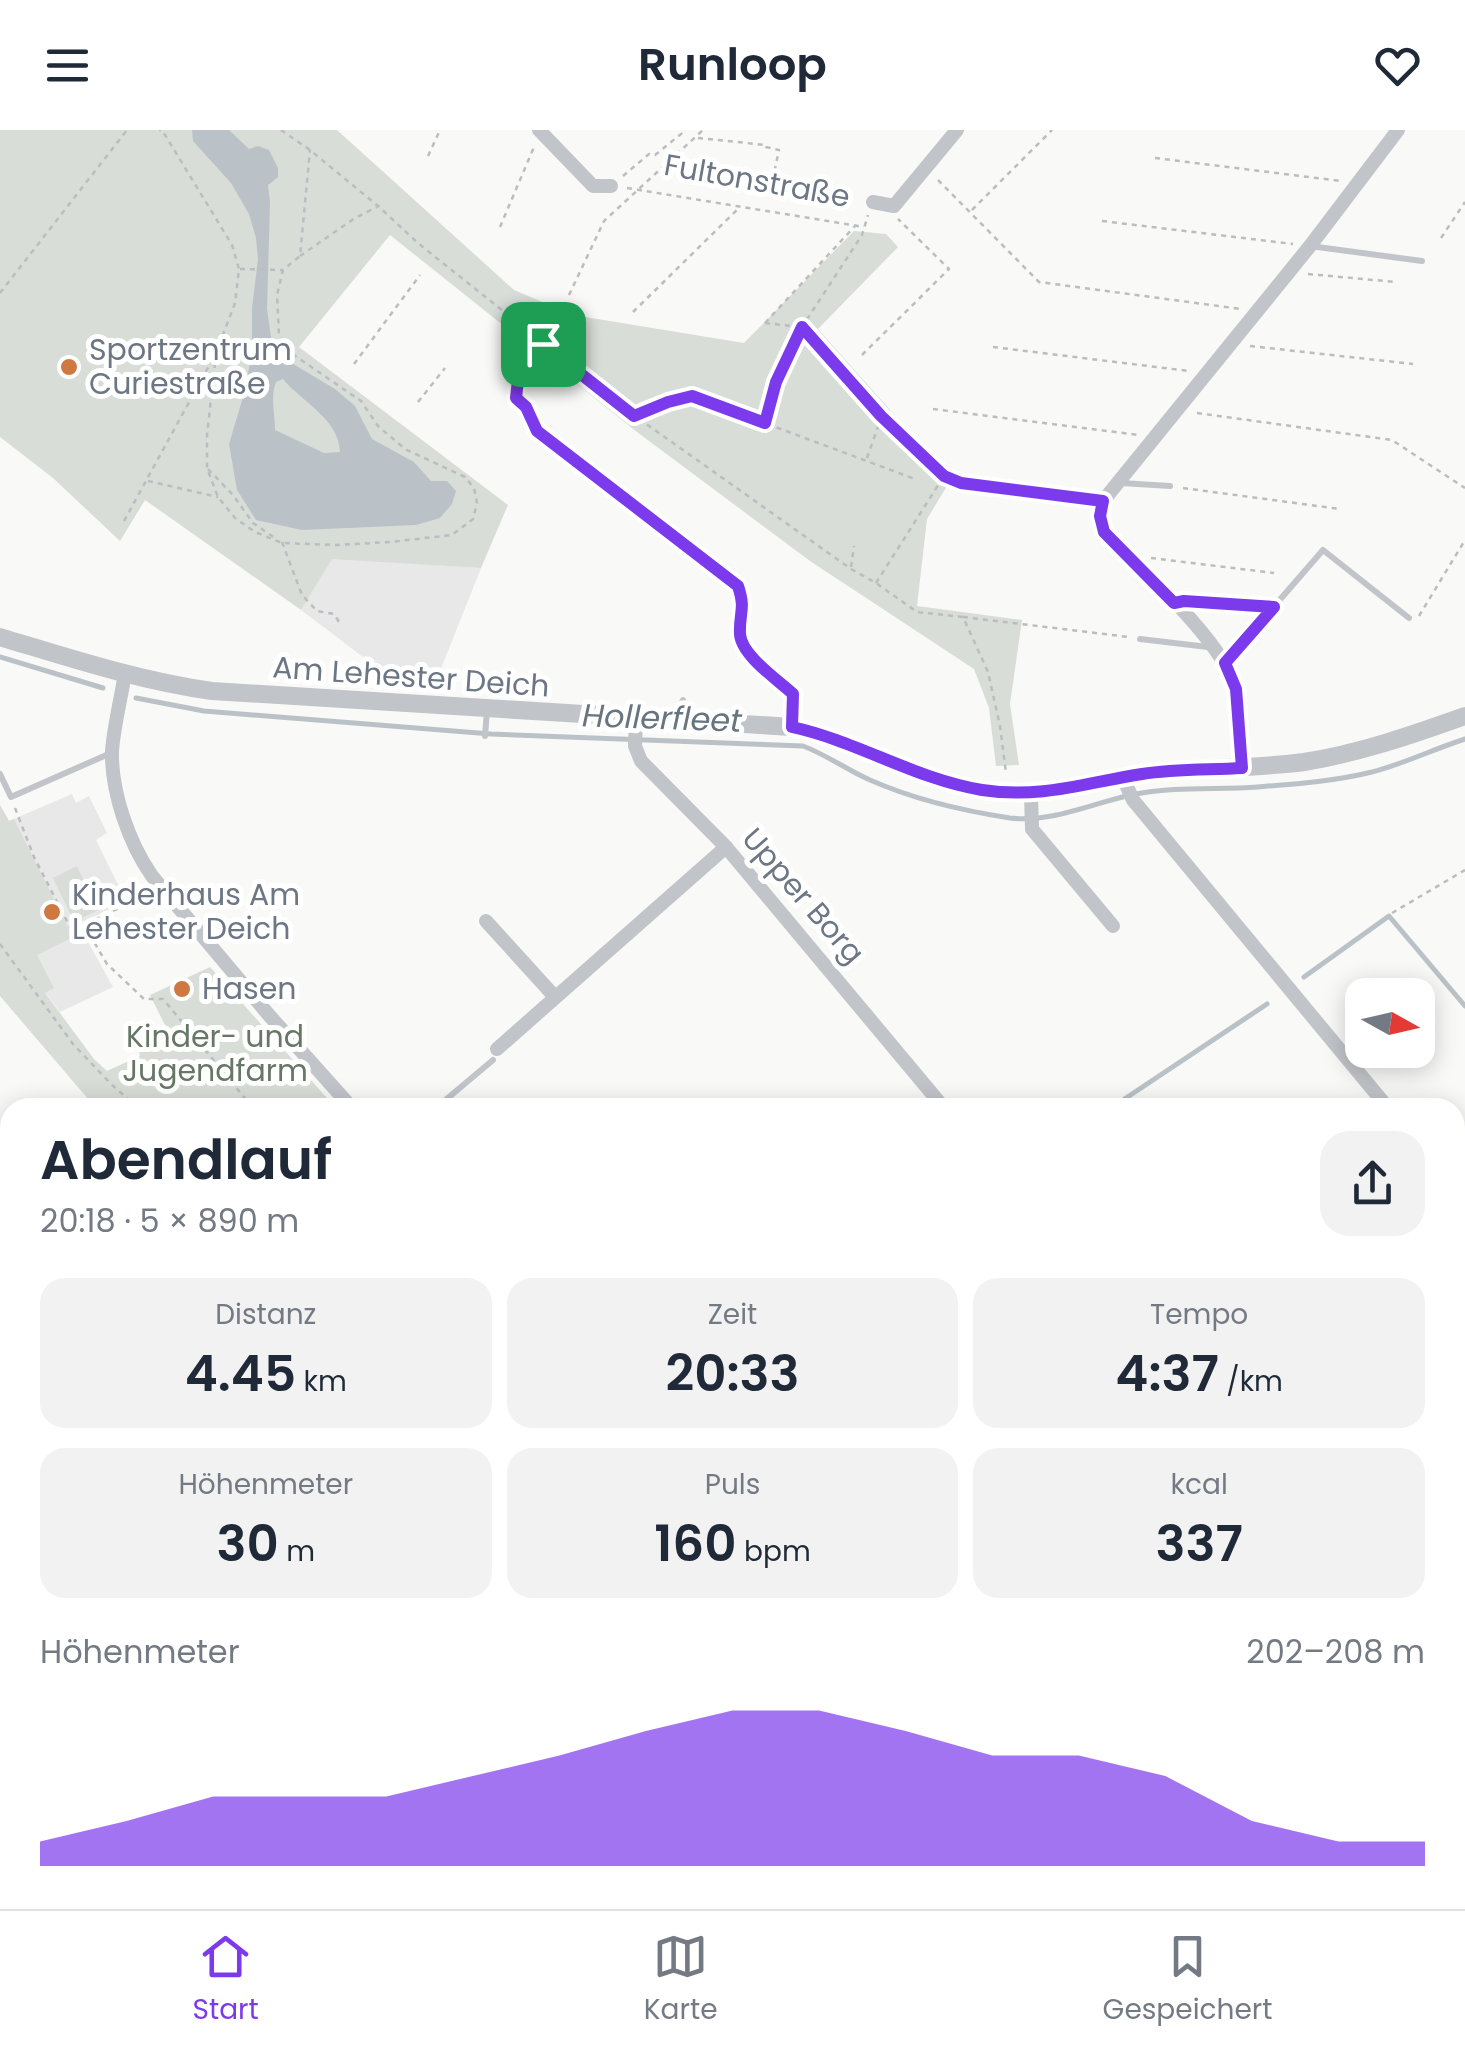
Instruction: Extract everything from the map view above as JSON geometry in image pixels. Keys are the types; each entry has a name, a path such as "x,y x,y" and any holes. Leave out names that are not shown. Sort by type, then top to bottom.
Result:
{"street":[{"path":"894,206 957,130"},
{"path":"1242,768 1236,689 1225,663 1174,603 1104,532 1100,516 1103,501 1310,246 1398,130"},
{"path":"540,131 593,186 611,186"},
{"name":"Fultonstraße","path":"873,202 894,206"},
{"path":"516,398 526,407 537,431 738,586 744,603 740,637 747,652 793,694 792,727"},
{"name":"Am Lehester Deich","path":"0,637 178,686 225,692 487,709 635,733 674,721 792,727 912,772 1008,793 1128,790 1145,774 1305,762 1368,749 1465,716"},
{"path":"125,673 112,753 119,800 138,856 343,1098"},
{"name":"Upper Borg","path":"635,733 636,754 651,773 726,847 936,1098"},
{"path":"1128,790 1380,1098"},
{"path":"1031,794 1032,829 1113,926"},
{"path":"495,1055 726,847"},
{"path":"486,921 555,997"}],"lane":[{"path":"1310,246 1422,261"},
{"path":"1118,483 1170,486"},
{"path":"1225,663 1323,550 1409,618"},
{"path":"1174,603 1274,607"},
{"path":"1140,639 1214,648"},
{"path":"674,721 682,700"},
{"path":"485,733 487,709"},
{"path":"0,774 11,797 112,753"},
{"path":"447,1098 495,1055"}],"path":[{"path":"0,293 127,130"},
{"path":"124,521 216,353 235,303 240,269 232,245 161,130"},
{"path":"282,130 634,416 917,612 1140,639"},
{"path":"428,156 440,130"},
{"path":"611,186 686,130"},
{"path":"569,295 604,221 703,130"},
{"path":"971,212 1052,130"},
{"path":"500,227 540,131"},
{"path":"695,137 779,150 773,178"},
{"path":"300,256 310,150"},
{"path":"1155,158 1357,184"},
{"path":"927,168 1039,282 1256,311"},
{"name":"Fultonstraße","path":"640,189 864,227"},
{"name":"Fultonstraße","path":"765,423 776,382 802,327 862,235 873,202"},
{"path":"1440,238 1465,202"},
{"path":"216,353 206,434 207,468 218,496 254,532 282,543 390,542 452,535 473,519 477,503 474,488 465,476 405,449 378,426 361,401 291,353 280,335 277,295 283,270 378,206"},
{"path":"633,312 741,206"},
{"path":"862,355 949,269 898,220 894,206"},
{"path":"1102,221 1310,246"},
{"path":"854,226 765,324 802,327 881,416 944,476 961,483 1103,501"},
{"path":"240,269 283,270"},
{"path":"1288,272 1396,282"},
{"path":"354,364 420,275"},
{"path":"516,398 518,380 543,344"},
{"path":"1228,344 1413,364"},
{"path":"993,347 1205,374"},
{"path":"418,402 445,368"},
{"path":"634,416 692,396 916,480"},
{"path":"932,409 1155,437"},
{"path":"1176,410 1392,440 1465,488"},
{"path":"866,460 881,416"},
{"path":"207,468 253,523 282,543 302,595 316,611 334,614 341,625"},
{"path":"876,583 944,476"},
{"path":"146,481 218,496"},
{"path":"1170,486 1340,509"},
{"path":"1409,618 1416,620 1465,540"},
{"path":"851,569 854,546"},
{"path":"1136,565 1153,557 1274,573"},
{"path":"964,617 988,672 1000,726 1008,793"},
{"path":"11,797 34,857 72,931 162,887"},
{"path":"1392,913 1465,870"},
{"path":"84,925 107,964 144,999 163,998 245,1098"},
{"path":"0,944 73,1044 127,1098"}],"shaded area":[{"path":"192,130 229,130 249,149 258,146 269,150 278,168 278,177 268,185 267,309 273,352 335,389 355,406 372,439 414,462 431,481 447,481 456,491 452,504 440,518 416,525 302,530 256,520 237,490 229,444 246,387 252,348 256,238 249,214 231,183 193,141","holes":["283,379 327,420 340,452 324,453 275,430 276,382"]},
{"path":"332,558 481,568 434,686 392,685 392,679 301,610"},
{"name":"Kinderhaus Am Lehester Deich","path":"72,794 76,803 89,796 107,833 96,840 125,899 138,896 78,924 113,987 60,1012 41,987 0,805 9,821"}],"green space":[{"path":"0,130 337,130 514,290 573,315 744,343 854,231 886,234 898,247 818,329 953,476 927,519 917,606 1022,620 1010,704 1019,765 996,766 989,708 974,669 810,561 637,432 390,235 299,347 508,505 481,568 332,559 301,610 145,500 120,541 53,478 0,437"},
{"name":"Kinder- und Jugendfarm","path":"0,805 9,821 14,819 73,937 37,955 54,988 45,993 107,1071 140,1056 136,1039 166,1027 150,995 210,967 327,1098 87,1098 0,996"},
{"path":"77,866 98,910 74,922 53,878"}],"waterway":[{"name":"Hollerfleet","path":"0,657 103,688"},
{"name":"Hollerfleet","path":"136,698 204,711 491,734 803,746 904,793 975,812 1026,819 1151,792 1344,778 1384,769 1465,739"},
{"path":"1304,977 1389,916 1465,1006"},
{"path":"1126,1098 1267,1004"}],"place":[{"name":"Sportzentrum Curiestraße","path":"69,367"},
{"name":"Kinderhaus Am Lehester Deich","path":"52,912"},
{"name":"Hasen","path":"182,989"}],"route":[{"path":"802,327 881,416 944,476 961,483 1103,501 1100,516 1104,532 1174,603 1274,607 1225,663 1236,689 1242,768 1145,774 1060,791 1008,793 912,772 792,727 793,694 747,652 740,637 744,603 738,586 537,431 526,407 516,398 518,380 543,344 634,416 692,396 765,423 776,382 802,327"}]}
